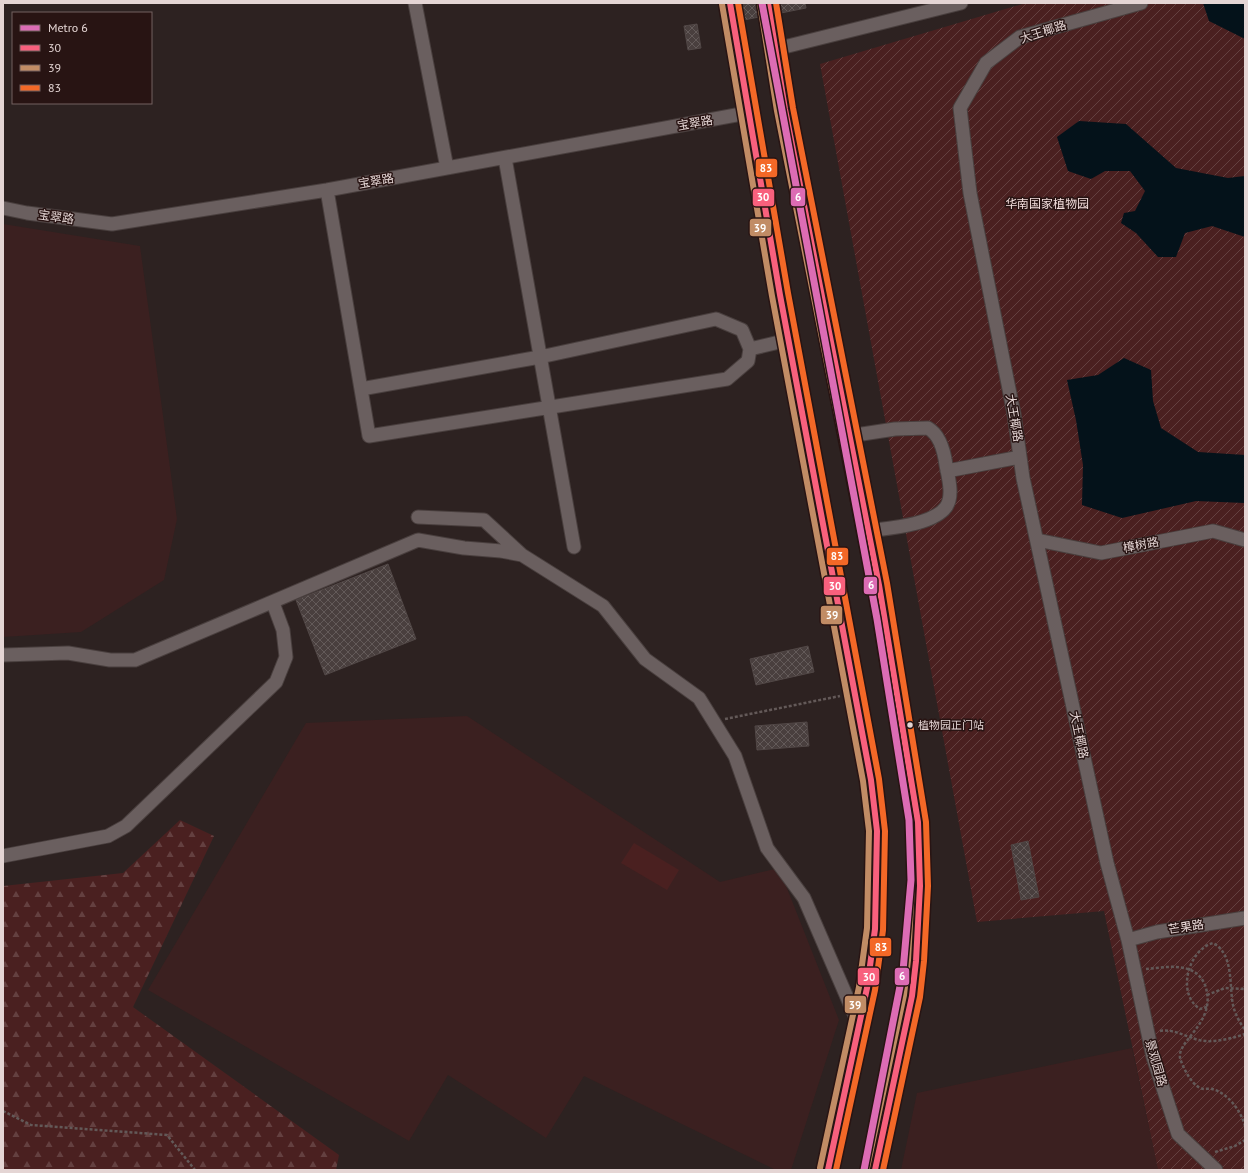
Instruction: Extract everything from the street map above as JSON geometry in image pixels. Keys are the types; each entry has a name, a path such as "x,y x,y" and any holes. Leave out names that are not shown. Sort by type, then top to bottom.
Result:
{"highway":[{"path":"730,3 747,114 788,340 871,780 877,838 875,929 867,988 828,1170"},
{"path":"768,3 785,109 868,531 912,779 920,856 920,924 912,996 875,1170"}],"street":[{"path":"415,3 447,168"},
{"path":"776,49 961,3"},
{"name":"大王椰路","path":"1128,940 1107,863 1020,457 1014,414 970,193 960,108 986,63 1020,37 1141,3"},
{"name":"宝翠路","path":"3,208 27,213 112,224 326,190 747,114"},
{"path":"505,158 574,547"},
{"path":"326,190 369,436 549,406 727,379 748,360 750,349 742,330 716,319 540,357 361,389"},
{"path":"750,349 788,340"},
{"path":"849,436 895,429 928,428 938,437 947,471 949,498 946,507 936,514 912,524 868,531"},
{"path":"947,471 1020,457"},
{"path":"418,517 484,520 522,555 603,606 646,659 699,698 734,756 767,848 804,898 859,1025"},
{"name":"樟树路","path":"1037,540 1101,553 1213,531 1245,540"},
{"path":"3,655 68,653 110,660 135,660 418,540 464,548 501,551 522,555"},
{"path":"3,856 108,836 126,826 276,682 286,657 283,630 273,604"},
{"name":"芒果路","path":"1128,940 1157,932 1245,918"},
{"name":"景观园路","path":"1128,940 1153,1057 1178,1134 1216,1170"}],"path":[{"path":"713,721 855,694"},
{"path":"1207,1007 1200,1009 1194,1005 1186,984 1189,969 1197,952 1205,945 1213,943 1219,946 1228,961 1230,988 1234,1007 1245,1030"},
{"path":"1135,971 1176,967 1189,969 1202,978 1207,995 1207,1007 1202,1023 1180,1050 1180,1060 1192,1082 1201,1089 1212,1089 1222,1093 1241,1114 1245,1126"},
{"path":"1207,995 1225,988 1245,989"},
{"path":"1148,1033 1164,1030 1205,1041 1228,1039 1245,1034"},
{"path":"3,1111 31,1125 167,1135 195,1170"},
{"path":"1199,1154 1218,1152 1235,1146 1245,1140"}],"shaded area":[{"path":"1203,3 1245,3 1245,39 1209,21"},
{"path":"1079,121 1126,124 1176,168 1228,178 1245,176 1245,237 1212,226 1185,233 1176,257 1158,257 1136,233 1121,223 1124,213 1135,211 1145,191 1130,171 1105,171 1091,179 1068,171 1057,137"},
{"path":"3,224 140,246 177,519 164,580 81,632 3,637"},
{"path":"1124,358 1151,370 1153,401 1161,428 1198,452 1245,455 1245,503 1196,501 1122,518 1082,505 1083,465 1076,420 1067,380 1098,375"},
{"path":"467,716 720,882 779,868 839,1020 791,1170 776,1170 584,1076 546,1138 448,1075 409,1141 148,990 306,723"},
{"path":"1132,1048 1158,1170 901,1170 917,1093"}],"green space":[{"name":"华南国家植物园","path":"1026,3 1245,3 1245,1170 1158,1170 1104,911 977,922 820,64"},
{"path":"180,820 214,836 133,1007 339,1155 336,1170 3,1170 3,886 123,873"},
{"path":"634,843 679,870 667,890 621,863"}],"building":[{"path":"741,3 757,3 759,17 744,20"},
{"path":"779,3 805,3 806,8 781,13"},
{"path":"697,24 701,48 688,50 684,26"},
{"path":"388,564 416,639 325,675 296,600"},
{"path":"808,646 814,672 756,685 750,659"},
{"path":"807,722 809,746 757,750 755,726"},
{"path":"1028,841 1039,897 1021,900 1011,845"}],"metro line":[{"name":"6","path":"762,3 877,619 909,820 911,880 903,971 864,1170"}],"transit line":[{"name":"30","path":"730,3 780,295 871,780 877,831 875,929 867,988 828,1170"},
{"name":"83","path":"738,3 788,293 879,779 885,831 883,930 875,990 836,1170"},
{"name":"30","path":"768,3 785,109 879,585 918,822 920,886 916,961 912,996 875,1170"},
{"name":"83","path":"776,3 793,108 887,583 926,822 928,886 924,961 920,997 883,1170"},
{"name":"39","path":"722,4 772,296 863,781 869,831 867,928 859,987 820,1168"},
{"name":"39","path":"760,4 777,111 871,586 910,823 912,886 908,960 904,995 867,1168"}],"place":[{"name":"植物园正门站","path":"910,725"}]}
